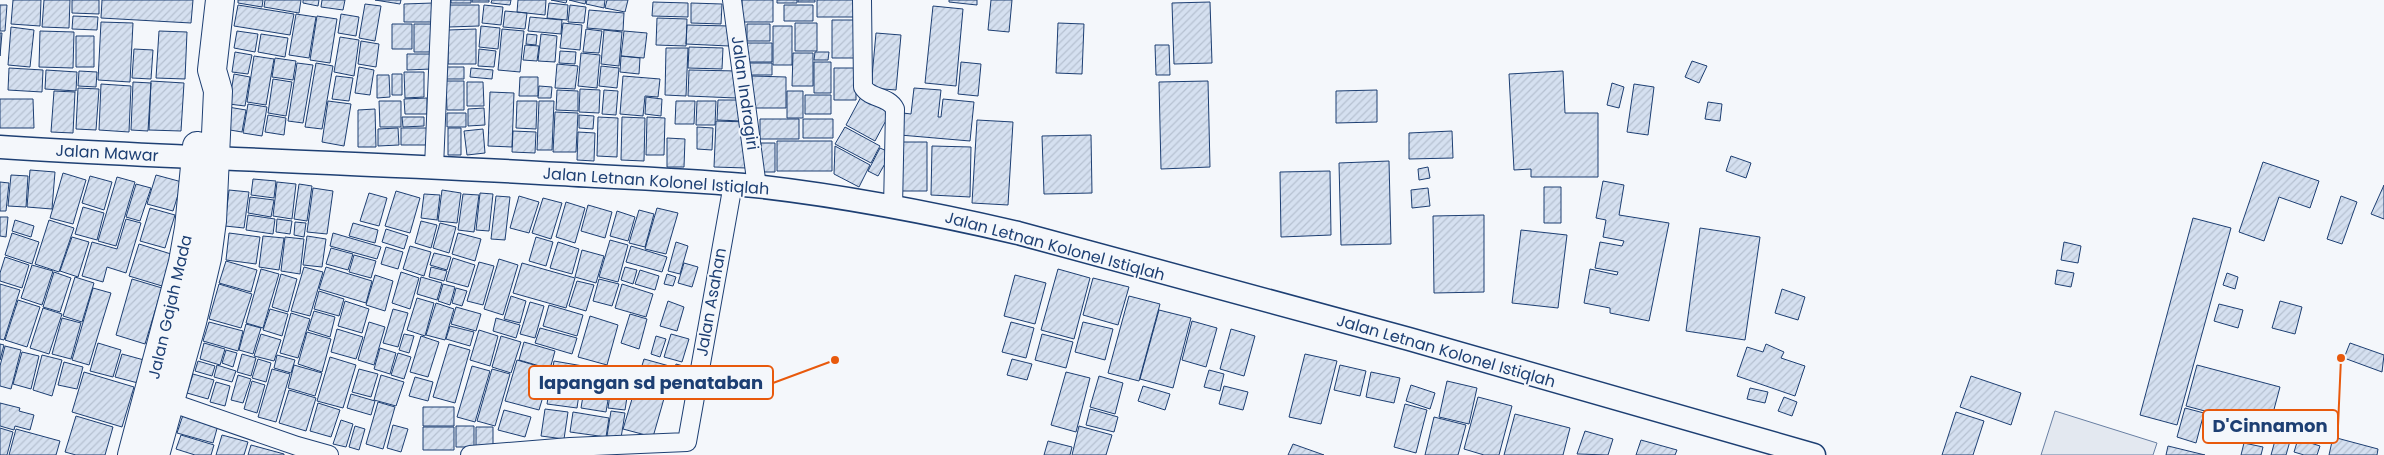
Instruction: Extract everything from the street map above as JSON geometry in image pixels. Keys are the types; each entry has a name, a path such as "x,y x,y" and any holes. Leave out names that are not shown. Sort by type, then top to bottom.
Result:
{"highway":[{"path":"155,455 160,399 202,284 210,238 212,208 205,157 202,90 212,70 220,0"},
{"name":"Jalan Gajah Mada","path":"132,455 160,399 189,228 205,157"}],"street":[{"path":"434,167 440,0"},
{"name":"Jalan Indragiri","path":"732,0 757,187"},
{"path":"862,0 864,87 868,92 891,103 895,109 893,208"},
{"name":"Jalan Mawar","path":"0,147 205,157"},
{"name":"Jalan Letnan Kolonel Istiqlah","path":"205,157 280,162 434,167 733,184 858,200 958,219 1018,233 1409,339 1509,370 1814,455"},
{"name":"Jalan Asahan","path":"470,455 570,447 686,448 733,184"},
{"path":"160,399 289,444 329,455"}],"shaded area":[{"path":"2055,411 2157,443 2153,455 2041,455"}],"building":[{"path":"13,0 41,0 40,26 11,24"},
{"path":"44,0 70,0 69,28 42,27"},
{"path":"72,0 99,0 99,14 72,13"},
{"path":"102,0 193,0 191,23 101,18"},
{"path":"238,0 263,0 262,7 238,3"},
{"path":"265,0 301,0 299,13 264,7"},
{"path":"303,0 319,0 318,6 303,3"},
{"path":"322,0 345,0 343,10 321,7"},
{"path":"375,0 401,0 400,4"},
{"path":"451,0 471,0 471,3 451,3"},
{"path":"472,0 489,0 489,2 472,2"},
{"path":"492,0 511,0 510,5 491,3"},
{"path":"518,0 546,0 545,15 517,12"},
{"path":"551,0 567,0 566,3"},
{"path":"569,0 586,0 585,4"},
{"path":"587,0 605,0 604,8 586,4"},
{"path":"607,0 628,0 625,12 605,8"},
{"path":"742,0 773,0 773,22 742,22"},
{"path":"777,0 797,0 797,3 777,3"},
{"path":"798,0 815,0 815,2 798,2"},
{"path":"817,0 858,0 858,17 817,17"},
{"path":"949,0 977,0 977,5 949,2"},
{"path":"991,0 1012,0 1009,32 988,30"},
{"path":"653,2 688,3 688,17 652,16"},
{"path":"1210,2 1212,63 1174,64 1172,3"},
{"path":"433,3 434,22 404,22 404,4"},
{"path":"549,3 568,5 567,20 547,18"},
{"path":"691,3 722,4 721,24 691,23"},
{"path":"365,4 381,6 375,41 359,38"},
{"path":"0,5 7,5 5,31 0,31"},
{"path":"238,5 294,14 290,35 234,26"},
{"path":"449,5 479,5 479,26 449,27"},
{"path":"484,5 503,7 501,25 482,23"},
{"path":"570,5 586,7 584,23 568,22"},
{"path":"784,5 813,5 813,21 784,21"},
{"path":"933,6 963,9 956,86 925,83"},
{"path":"589,10 624,13 623,31 587,28"},
{"path":"505,11 527,13 525,29 503,27"},
{"path":"296,14 316,17 309,58 289,55"},
{"path":"341,14 359,17 356,36 338,33"},
{"path":"73,16 98,17 97,30 72,29"},
{"path":"317,16 337,19 330,63 310,60"},
{"path":"530,17 562,20 561,34 528,31"},
{"path":"657,18 687,19 686,46 656,45"},
{"path":"832,20 857,20 857,58 832,58"},
{"path":"101,22 133,23 130,82 98,80"},
{"path":"563,23 582,25 580,50 560,48"},
{"path":"795,23 817,23 817,51 795,51"},
{"path":"1058,23 1084,24 1082,74 1056,73"},
{"path":"392,24 412,24 412,49 392,49"},
{"path":"414,24 432,24 433,52 414,52"},
{"path":"747,24 770,24 770,41 747,41"},
{"path":"687,25 730,26 729,46 686,44"},
{"path":"481,26 500,28 498,49 479,47"},
{"path":"773,26 792,26 792,65 773,65"},
{"path":"11,27 34,30 30,67 8,65"},
{"path":"476,29 476,64 448,64 448,30"},
{"path":"502,29 524,31 520,72 498,70"},
{"path":"586,29 602,31 599,53 583,52"},
{"path":"604,30 622,32 619,66 601,64"},
{"path":"40,31 74,32 73,68 39,67"},
{"path":"159,31 187,32 185,79 156,78"},
{"path":"237,31 258,34 255,52 234,48"},
{"path":"624,31 647,33 644,58 621,56"},
{"path":"0,33 2,33 0,56"},
{"path":"876,33 901,35 896,90 871,88"},
{"path":"261,34 288,38 285,57 258,52"},
{"path":"527,34 537,35 536,45 526,44"},
{"path":"541,34 557,36 555,62 538,61"},
{"path":"76,36 94,36 94,67 76,67"},
{"path":"340,37 359,40 354,76 334,72"},
{"path":"361,41 379,44 376,67 358,64"},
{"path":"746,43 772,43 772,62 746,62"},
{"path":"525,45 539,46 537,61 523,60"},
{"path":"1155,45 1169,45 1170,75 1156,75"},
{"path":"689,47 723,48 722,69 688,68"},
{"path":"666,48 688,48 686,96 665,95"},
{"path":"134,49 153,50 151,79 132,78"},
{"path":"479,49 496,51 494,67 478,66"},
{"path":"560,51 576,52 575,64 559,63"},
{"path":"235,52 252,55 248,74 232,72"},
{"path":"815,52 829,52 828,60 814,60"},
{"path":"581,53 600,55 597,88 578,86"},
{"path":"793,53 813,53 813,86 792,86"},
{"path":"407,54 431,54 431,69 407,70"},
{"path":"254,56 274,59 266,105 247,102"},
{"path":"621,56 640,58 639,74 620,72"},
{"path":"275,58 296,61 293,80 272,77"},
{"path":"1692,61 1707,66 1699,83 1685,77"},
{"path":"814,62 831,62 831,93 814,93"},
{"path":"961,62 981,64 978,96 958,94"},
{"path":"297,63 313,65 303,123 288,121"},
{"path":"316,63 333,66 322,129 305,127"},
{"path":"749,63 772,63 772,75 748,75"},
{"path":"557,64 578,66 575,89 555,88"},
{"path":"601,66 619,68 617,88 599,86"},
{"path":"359,67 374,70 370,95 355,93"},
{"path":"446,67 464,67 464,79 446,79"},
{"path":"9,68 43,70 42,92 8,90"},
{"path":"471,68 493,70 492,79 470,77"},
{"path":"834,68 856,68 856,100 834,100"},
{"path":"46,70 77,72 76,91 45,89"},
{"path":"689,70 737,71 736,98 688,96"},
{"path":"79,71 97,72 96,87 78,86"},
{"path":"1563,71 1565,113 1598,113 1598,177 1531,177 1531,169 1514,170 1509,74"},
{"path":"404,72 424,72 424,97 405,98"},
{"path":"234,74 250,77 245,106 229,104"},
{"path":"392,74 402,74 402,95 392,95"},
{"path":"377,75 389,75 390,97 377,98"},
{"path":"336,76 353,78 349,101 332,99"},
{"path":"623,76 660,79 658,97 645,96 643,116 620,114"},
{"path":"752,76 786,77 786,108 752,108"},
{"path":"520,77 538,77 538,96 519,96"},
{"path":"273,79 292,82 286,116 268,113"},
{"path":"151,81 184,83 181,131 149,130"},
{"path":"446,81 464,81 464,110 447,110"},
{"path":"1208,81 1210,167 1161,169 1159,82"},
{"path":"133,82 151,83 148,131 131,130"},
{"path":"467,82 483,82 484,106 467,106"},
{"path":"1612,83 1624,87 1619,108 1607,105"},
{"path":"101,84 131,86 129,132 99,130"},
{"path":"1634,84 1654,87 1648,135 1627,132"},
{"path":"539,86 552,87 551,98 538,98"},
{"path":"78,88 99,89 96,130 76,129"},
{"path":"914,88 941,90 938,117 941,117 943,99 974,102 970,141 900,135 903,113 911,114"},
{"path":"580,89 600,90 599,113 579,112"},
{"path":"557,90 578,91 578,111 556,110"},
{"path":"604,90 618,91 616,115 602,114"},
{"path":"1377,90 1377,122 1336,123 1336,91"},
{"path":"54,91 75,92 73,133 51,132"},
{"path":"787,91 803,91 803,118 787,118"},
{"path":"490,92 514,93 512,147 488,146"},
{"path":"805,95 831,95 831,114 805,114"},
{"path":"862,95 891,111 875,141 846,125"},
{"path":"646,97 662,99 661,116 645,114"},
{"path":"427,98 427,114 405,114 404,99"},
{"path":"0,99 33,99 34,128 0,128"},
{"path":"718,100 741,100 741,121 717,120"},
{"path":"328,101 351,104 344,146 322,142"},
{"path":"379,101 401,101 401,127 380,127"},
{"path":"517,101 537,101 536,129 516,128"},
{"path":"539,101 554,101 552,150 537,150"},
{"path":"676,101 695,101 694,124 675,124"},
{"path":"697,101 716,101 715,125 696,125"},
{"path":"1708,102 1722,104 1720,121 1705,119"},
{"path":"248,104 267,107 262,136 243,133"},
{"path":"228,107 246,110 242,132 224,129"},
{"path":"484,108 485,125 468,126 468,109"},
{"path":"375,109 376,147 358,147 358,110"},
{"path":"555,112 578,113 576,152 553,152"},
{"path":"447,113 466,113 466,127 447,127"},
{"path":"268,115 286,118 284,135 265,132"},
{"path":"579,115 594,116 593,129 579,128"},
{"path":"402,117 424,117 424,126 403,127"},
{"path":"598,117 618,118 617,157 597,156"},
{"path":"622,117 645,118 644,161 621,160"},
{"path":"647,117 665,118 664,155 646,155"},
{"path":"760,119 799,119 799,139 760,139"},
{"path":"803,119 833,119 833,138 803,138"},
{"path":"977,120 1013,122 1008,205 972,203"},
{"path":"716,121 748,122 747,168 714,167"},
{"path":"697,127 713,128 712,150 697,149"},
{"path":"845,127 880,146 871,163 835,144"},
{"path":"398,128 399,145 378,146 378,129"},
{"path":"401,128 429,128 429,145 401,145"},
{"path":"448,128 461,128 461,155 448,155"},
{"path":"483,129 485,153 467,155 464,131"},
{"path":"513,131 536,132 535,153 512,152"},
{"path":"1452,131 1453,158 1409,159 1409,133"},
{"path":"578,132 595,133 594,161 577,160"},
{"path":"1091,135 1092,193 1044,194 1042,136"},
{"path":"667,138 685,139 684,167 667,167"},
{"path":"777,141 832,141 832,171 777,171"},
{"path":"899,142 927,142 927,191 899,191"},
{"path":"761,143 775,143 775,172 761,172"},
{"path":"835,146 870,165 859,187 834,174"},
{"path":"932,146 971,147 970,197 931,195"},
{"path":"880,148 891,153 878,176 868,171"},
{"path":"1731,156 1751,163 1746,178 1726,171"},
{"path":"1389,161 1391,244 1341,245 1339,163"},
{"path":"2263,162 2319,181 2310,208 2279,197 2264,241 2239,232"},
{"path":"1428,167 1430,178 1419,180 1418,169"},
{"path":"30,170 55,172 52,209 27,207"},
{"path":"1330,171 1331,235 1281,237 1280,172"},
{"path":"63,173 86,180 73,224 50,218"},
{"path":"11,175 28,176 26,207 8,206"},
{"path":"156,175 182,182 173,211 147,204"},
{"path":"90,176 112,182 104,210 82,203"},
{"path":"117,177 135,182 116,246 98,241"},
{"path":"253,179 276,181 274,198 251,195"},
{"path":"1603,181 1624,185 1619,215 1669,223 1649,321 1610,313 1610,308 1584,303 1590,269 1617,275 1618,272 1595,268 1600,242 1622,246 1624,241 1603,237 1606,220 1596,218"},
{"path":"0,182 9,183 6,211 0,211"},
{"path":"277,182 296,184 292,219 273,216"},
{"path":"136,184 151,188 140,221 126,217"},
{"path":"299,184 312,186 307,221 294,219"},
{"path":"2384,185 2384,219 2371,214"},
{"path":"1544,187 1561,187 1561,223 1544,223"},
{"path":"313,188 333,191 327,234 307,232"},
{"path":"1428,188 1430,206 1412,208 1411,190"},
{"path":"229,190 249,192 244,228 225,226"},
{"path":"442,190 461,193 457,223 438,221"},
{"path":"396,191 420,198 410,233 385,226"},
{"path":"369,193 387,198 379,226 360,221"},
{"path":"480,193 493,194 489,231 476,230"},
{"path":"424,194 440,195 437,220 421,218"},
{"path":"463,194 479,195 474,232 458,230"},
{"path":"496,196 510,197 505,240 491,239"},
{"path":"519,196 539,202 529,233 510,228"},
{"path":"2341,196 2357,202 2342,244 2327,239"},
{"path":"250,197 274,200 271,217 248,213"},
{"path":"543,198 562,203 551,239 532,233"},
{"path":"566,202 585,208 575,243 556,237"},
{"path":"588,205 612,212 605,238 581,231"},
{"path":"83,207 104,213 97,240 75,234"},
{"path":"150,208 175,215 165,248 140,241"},
{"path":"657,208 678,213 666,254 645,249"},
{"path":"639,210 654,214 645,247 629,243"},
{"path":"617,211 635,217 628,241 610,236"},
{"path":"248,215 275,219 273,234 246,230"},
{"path":"1484,215 1484,292 1434,293 1433,216"},
{"path":"0,217 8,217 6,237 0,236"},
{"path":"2193,218 2231,228 2177,425 2140,415"},
{"path":"126,219 141,223 126,273 107,267 103,282 82,276 92,242 117,249"},
{"path":"277,219 292,221 290,234 276,232"},
{"path":"15,220 34,226 31,237 12,231"},
{"path":"49,220 74,228 59,272 35,264"},
{"path":"421,221 437,225 431,248 415,243"},
{"path":"295,222 306,223 304,237 294,235"},
{"path":"353,223 378,230 375,243 349,236"},
{"path":"440,223 456,227 449,253 433,248"},
{"path":"1700,228 1760,237 1745,340 1686,331"},
{"path":"386,229 408,236 404,249 382,242"},
{"path":"1521,230 1567,235 1558,308 1512,303"},
{"path":"12,233 39,242 32,264 5,255"},
{"path":"229,233 260,237 256,264 226,260"},
{"path":"333,233 381,247 377,259 330,246"},
{"path":"458,233 481,239 475,261 452,254"},
{"path":"263,236 284,238 279,270 259,267"},
{"path":"307,236 326,239 322,267 303,265"},
{"path":"72,237 89,242 78,277 60,271"},
{"path":"285,237 304,239 300,274 281,271"},
{"path":"536,237 553,242 546,266 529,261"},
{"path":"610,240 628,245 618,282 599,277"},
{"path":"558,242 579,249 572,274 550,268"},
{"path":"676,242 688,246 680,274 668,271"},
{"path":"2064,242 2081,246 2078,263 2061,260"},
{"path":"139,244 171,254 162,286 129,276"},
{"path":"410,246 431,252 424,276 403,269"},
{"path":"631,246 667,257 662,272 626,262"},
{"path":"386,247 403,252 398,269 381,264"},
{"path":"331,248 353,254 348,270 326,264"},
{"path":"582,250 604,256 596,283 575,277"},
{"path":"434,253 451,257 447,270 430,265"},
{"path":"354,255 376,261 371,278 349,272"},
{"path":"5,257 29,265 22,288 0,281 0,273"},
{"path":"453,258 475,265 468,287 446,281"},
{"path":"499,259 518,265 503,315 484,309"},
{"path":"226,261 257,270 251,292 219,283"},
{"path":"479,262 494,266 483,305 467,301"},
{"path":"522,263 575,278 566,308 513,293"},
{"path":"684,263 698,267 692,287 678,283"},
{"path":"32,265 53,271 42,305 21,298"},
{"path":"304,267 323,272 310,316 291,311"},
{"path":"326,267 372,281 366,303 319,289"},
{"path":"431,267 447,271 444,281 429,277"},
{"path":"625,267 637,270 633,284 621,280"},
{"path":"261,269 279,274 263,328 246,323"},
{"path":"1058,269 1090,278 1074,339 1041,330"},
{"path":"640,270 659,276 655,290 635,284"},
{"path":"2057,270 2074,273 2071,287 2055,284"},
{"path":"54,272 71,278 60,312 43,307"},
{"path":"401,272 419,278 410,309 392,303"},
{"path":"2227,273 2238,277 2235,289 2223,285"},
{"path":"281,274 297,279 288,312 272,307"},
{"path":"667,274 676,277 673,286 664,284"},
{"path":"375,275 393,281 385,311 366,305"},
{"path":"1015,275 1046,283 1035,324 1004,316"},
{"path":"75,277 94,283 82,322 63,316"},
{"path":"421,277 442,283 437,300 417,294"},
{"path":"1093,278 1129,287 1118,325 1083,315"},
{"path":"132,279 162,288 145,344 116,335"},
{"path":"599,279 619,284 612,306 593,301"},
{"path":"577,281 594,285 586,311 569,306"},
{"path":"0,284 20,290 4,340 0,339"},
{"path":"219,284 252,294 241,328 209,319"},
{"path":"443,284 455,287 450,305 438,301"},
{"path":"622,284 653,294 646,317 615,308"},
{"path":"93,288 111,293 89,365 72,360"},
{"path":"456,288 467,291 462,306 452,303"},
{"path":"1782,289 1805,297 1798,320 1775,313"},
{"path":"319,291 344,299 339,316 314,309"},
{"path":"511,296 526,301 520,323 504,319"},
{"path":"1129,296 1160,304 1139,381 1108,373"},
{"path":"417,298 434,303 425,336 407,330"},
{"path":"18,300 40,307 27,347 5,340"},
{"path":"345,301 369,309 362,333 338,326"},
{"path":"668,301 684,307 677,331 660,326"},
{"path":"2280,301 2302,307 2295,334 2272,328"},
{"path":"530,302 544,306 535,338 520,334"},
{"path":"436,303 454,309 445,340 426,335"},
{"path":"2219,304 2243,310 2238,328 2214,321"},
{"path":"549,305 583,315 577,336 543,326"},
{"path":"456,307 481,314 476,331 451,324"},
{"path":"43,308 62,314 49,354 30,348"},
{"path":"270,309 288,314 282,336 263,330"},
{"path":"393,309 408,313 398,347 383,343"},
{"path":"1159,310 1191,318 1173,388 1140,379"},
{"path":"314,311 335,317 330,337 308,330"},
{"path":"291,313 310,319 298,358 280,353"},
{"path":"630,314 647,319 639,349 621,343"},
{"path":"590,316 618,325 607,365 578,357"},
{"path":"62,318 81,323 71,359 52,354"},
{"path":"496,318 520,325 516,338 493,331"},
{"path":"1192,321 1217,328 1206,367 1182,360"},
{"path":"209,322 243,331 238,351 203,341"},
{"path":"369,322 385,327 374,365 358,360"},
{"path":"1011,322 1034,328 1026,358 1002,352"},
{"path":"1083,322 1113,329 1105,360 1075,352"},
{"path":"246,324 261,328 253,354 239,350"},
{"path":"450,326 474,332 470,346 446,339"},
{"path":"540,328 577,338 572,354 535,343"},
{"path":"337,329 363,337 356,359 331,352"},
{"path":"1231,329 1255,336 1244,376 1220,369"},
{"path":"479,330 498,336 490,366 470,360"},
{"path":"307,332 331,339 322,372 298,364"},
{"path":"261,334 281,340 274,361 254,356"},
{"path":"404,334 414,336 409,353 399,350"},
{"path":"671,334 689,339 682,362 664,357"},
{"path":"1042,334 1073,342 1066,368 1035,360"},
{"path":"421,336 439,342 428,377 410,372"},
{"path":"501,336 521,342 511,373 492,367"},
{"path":"656,336 666,339 660,357 651,354"},
{"path":"524,342 555,351 550,369 519,360"},
{"path":"98,343 121,350 113,377 90,371"},
{"path":"204,343 225,349 220,365 200,359"},
{"path":"2350,343 2384,355 2382,372 2344,358"},
{"path":"0,344 4,345 0,360"},
{"path":"449,344 470,350 455,403 433,397"},
{"path":"1766,344 1784,352 1781,358 1805,366 1795,396 1737,376 1747,347 1763,352"},
{"path":"5,346 21,350 11,389 0,386 0,366"},
{"path":"380,348 396,353 390,374 374,369"},
{"path":"226,350 237,353 233,367 222,363"},
{"path":"22,352 39,356 31,389 13,384"},
{"path":"398,353 411,357 404,379 391,375"},
{"path":"122,354 144,360 138,383 115,377"},
{"path":"242,354 256,358 251,376 237,372"},
{"path":"1305,354 1337,361 1321,424 1289,417"},
{"path":"42,355 62,360 52,396 33,390"},
{"path":"277,355 295,360 291,373 274,368"},
{"path":"330,357 356,365 343,408 317,401"},
{"path":"258,359 271,363 266,382 252,378"},
{"path":"644,359 673,367 653,437 623,429"},
{"path":"1012,359 1032,364 1027,380 1007,375"},
{"path":"517,360 551,370 539,410 505,401"},
{"path":"198,361 215,366 212,376 195,371"},
{"path":"554,361 583,366 577,408 547,404"},
{"path":"64,362 83,367 77,389 58,385"},
{"path":"676,364 694,369 686,396 668,391"},
{"path":"217,365 236,371 232,382 214,377"},
{"path":"294,365 322,373 315,396 288,388"},
{"path":"1340,365 1366,371 1360,396 1334,390"},
{"path":"2197,365 2280,387 2269,428 2186,406"},
{"path":"472,366 490,371 475,422 457,417"},
{"path":"272,369 290,374 276,422 258,417"},
{"path":"359,369 378,374 371,397 352,392"},
{"path":"492,369 510,374 495,426 477,421"},
{"path":"1209,370 1224,374 1220,391 1204,387"},
{"path":"84,372 134,387 122,427 72,412"},
{"path":"1066,372 1090,378 1076,432 1051,425"},
{"path":"1371,372 1400,378 1394,403 1366,397"},
{"path":"193,374 214,380 208,399 187,393"},
{"path":"238,375 251,379 243,403 231,400"},
{"path":"381,375 404,382 396,406 374,400"},
{"path":"1099,376 1123,383 1115,414 1090,407"},
{"path":"1971,376 2021,393 2011,425 1960,407"},
{"path":"415,377 433,382 428,401 409,396"},
{"path":"252,381 265,385 257,413 244,409"},
{"path":"1447,381 1477,388 1469,424 1439,417"},
{"path":"216,382 230,386 225,406 210,402"},
{"path":"1411,385 1435,393 1430,409 1406,401"},
{"path":"1143,386 1170,394 1165,410 1138,401"},
{"path":"1224,386 1248,392 1243,410 1219,404"},
{"path":"611,388 628,391 625,410 608,408"},
{"path":"1750,388 1768,392 1765,403 1747,399"},
{"path":"289,390 316,398 306,431 279,423"},
{"path":"351,394 375,401 371,415 347,408"},
{"path":"583,396 608,400 606,412 581,408"},
{"path":"1478,397 1512,406 1499,455 1484,455 1464,449"},
{"path":"1784,397 1797,402 1792,416 1778,411"},
{"path":"378,402 395,407 383,449 366,444"},
{"path":"0,403 20,408 19,411 34,415 30,430 15,426 14,430 0,426"},
{"path":"318,403 340,410 331,437 310,431"},
{"path":"1405,404 1427,410 1416,453 1394,447"},
{"path":"423,407 454,407 454,426 423,426"},
{"path":"2185,408 2204,413 2196,443 2177,437"},
{"path":"545,409 568,412 564,439 541,436"},
{"path":"1090,409 1118,417 1114,432 1086,425"},
{"path":"504,410 531,417 525,437 498,430"},
{"path":"611,411 625,413 621,438 607,436"},
{"path":"573,412 609,418 606,437 570,432"},
{"path":"1956,412 1984,421 1973,455 1942,455"},
{"path":"1515,414 1570,428 1563,455 1504,455"},
{"path":"183,415 218,425 213,443 177,433"},
{"path":"76,416 113,427 105,455 76,455 65,452"},
{"path":"1434,417 1466,425 1458,455 1425,455"},
{"path":"341,420 353,424 346,447 333,444"},
{"path":"393,425 408,429 401,452 387,448"},
{"path":"355,426 365,429 359,450 349,447"},
{"path":"456,426 474,426 474,447 456,447"},
{"path":"1079,426 1112,435 1106,455 1072,455"},
{"path":"423,427 454,427 454,450 423,450"},
{"path":"476,427 493,427 493,448 476,448"},
{"path":"0,428 13,432 7,455 0,455"},
{"path":"16,429 60,441 56,455 9,455"},
{"path":"1585,431 1613,439 1608,455 1577,454"},
{"path":"181,435 214,445 211,455 195,455 176,449"},
{"path":"222,435 248,442 244,455 216,455"},
{"path":"2276,437 2290,441 2286,455 2271,455"},
{"path":"2333,437 2378,449 2377,455 2329,455"},
{"path":"2298,439 2320,446 2317,455 2304,455 2294,452"},
{"path":"1641,440 1677,450 1675,455 1636,455"},
{"path":"1048,441 1072,447 1070,455 1044,455"},
{"path":"2244,443 2263,447 2261,455 2241,455"},
{"path":"1293,444 1324,455 1288,455"},
{"path":"251,445 284,454 284,455 248,455"},
{"path":"2168,446 2205,455 2166,455"}],"place":[{"name":"D'Cinnamon","path":"2341,358"},
{"name":"lapangan sd penataban","path":"835,360"}]}
